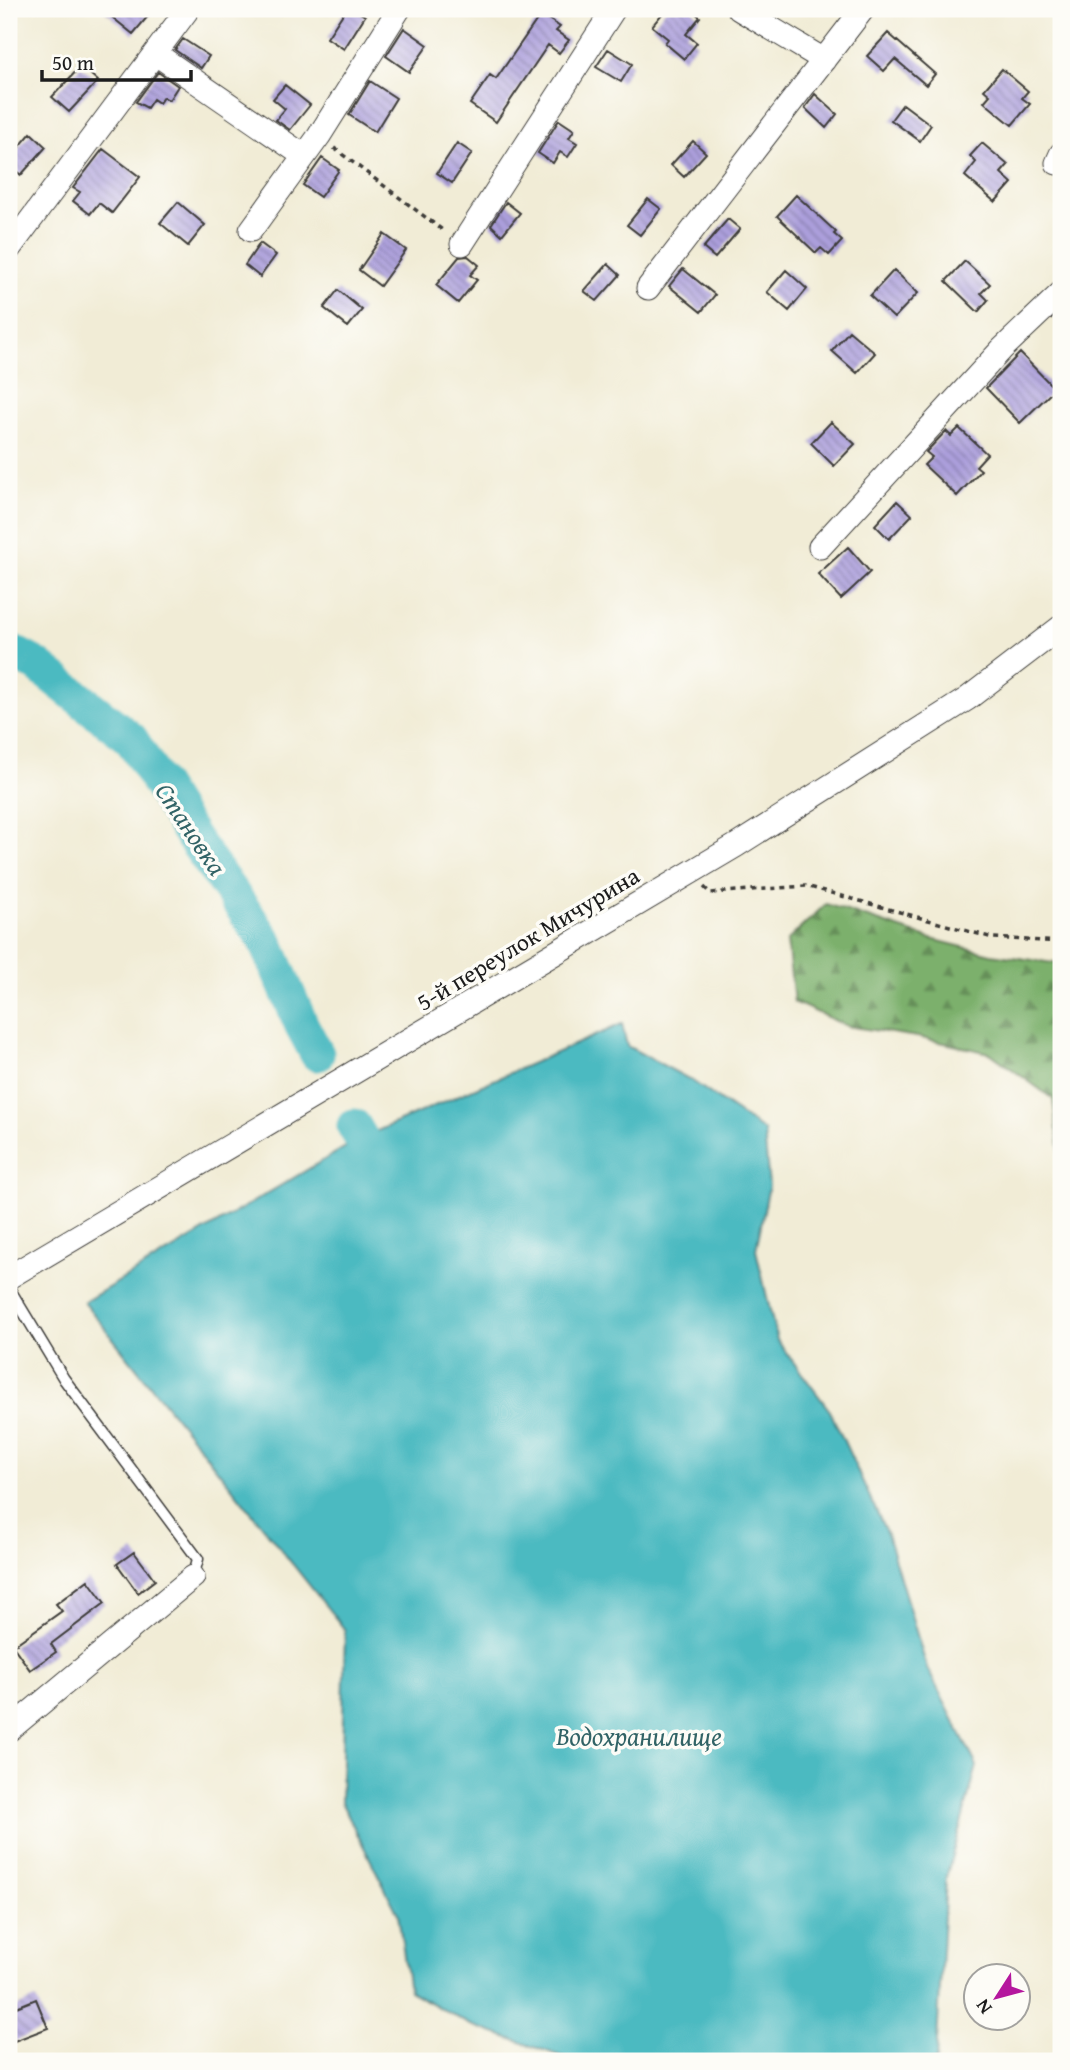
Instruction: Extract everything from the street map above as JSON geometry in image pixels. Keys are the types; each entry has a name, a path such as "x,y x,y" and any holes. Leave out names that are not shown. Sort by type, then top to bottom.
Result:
{"street":[{"path":"9,250 188,9"},
{"path":"251,230 319,136 398,9"},
{"path":"462,244 614,9"},
{"path":"739,9 824,60"},
{"path":"648,288 863,9"},
{"path":"156,54 304,156"},
{"path":"820,547 1002,349 1061,293"},
{"name":"5-й переулок Мичурина","path":"9,1278 690,873 967,699 1061,627"},
{"path":"9,1730 193,1577"}],"lane":[{"path":"9,1288 64,1379 198,1559 193,1577"}],"path":[{"path":"319,136 462,244"},
{"path":"690,873 710,893 806,886 993,938 1061,942"}],"green space":[{"path":"826,904 931,939 991,954 1061,964 1061,1162 1053,1099 990,1053 917,1037 847,1026 794,1002 787,941"}],"water":[{"name":"Водохранилище","path":"622,1024 627,1046 691,1080 764,1131 769,1186 756,1250 777,1340 830,1411 887,1534 927,1668 977,1766 946,1878 936,2061 575,2061 471,2025 409,1991 398,1914 341,1802 345,1630 84,1302 361,1138"}],"building":[{"path":"102,9 154,9 133,34"},
{"path":"346,9 354,9 365,16 344,49 327,38"},
{"path":"666,9 691,9 700,17 686,34 697,43 684,59 665,43 668,39 652,26"},
{"path":"541,14 560,27 556,31 569,40 559,53 548,45 496,122 470,104 490,75 496,79"},
{"path":"404,28 428,45 409,72 386,56"},
{"path":"888,33 935,74 926,85 895,59 884,71 867,56"},
{"path":"183,39 209,56 201,68 175,50"},
{"path":"608,49 632,64 621,82 596,67"},
{"path":"81,66 98,81 69,112 52,97"},
{"path":"1002,69 1028,91 1022,98 1030,104 1012,125 984,102 990,95 984,90"},
{"path":"158,72 178,86 169,100 163,97 159,103 153,99 147,108 136,102"},
{"path":"370,81 396,98 375,132 349,115"},
{"path":"285,85 310,105 290,130 276,120 285,109 273,99"},
{"path":"815,94 837,114 826,128 805,108"},
{"path":"903,104 931,125 920,141 891,120"},
{"path":"559,120 574,130 569,138 577,143 568,157 560,152 553,163 538,153"},
{"path":"31,133 46,147 21,175 9,165 9,159"},
{"path":"693,141 706,153 684,177 671,165"},
{"path":"457,143 472,153 452,183 437,173"},
{"path":"982,143 1008,165 1001,173 1012,183 995,202 965,176 976,162 970,156"},
{"path":"103,149 140,177 112,213 99,203 90,214 73,201 80,192 73,188"},
{"path":"322,158 339,170 320,197 303,185"},
{"path":"796,195 836,232 834,234 842,241 829,255 821,248 816,253 777,216"},
{"path":"648,199 661,209 640,235 627,225"},
{"path":"178,202 205,225 188,246 160,223"},
{"path":"506,202 520,213 502,235 491,225"},
{"path":"728,219 740,229 715,258 703,248"},
{"path":"384,234 406,250 380,286 359,270"},
{"path":"260,243 276,255 260,277 245,265"},
{"path":"468,256 479,265 470,275 477,280 458,303 436,285 459,257"},
{"path":"965,261 990,284 981,293 988,300 978,312 946,281"},
{"path":"608,264 620,275 597,301 584,291"},
{"path":"683,269 715,295 701,312 669,286"},
{"path":"786,270 807,289 789,311 767,292"},
{"path":"894,270 918,293 894,318 870,296"},
{"path":"338,290 362,310 348,327 324,308"},
{"path":"849,331 875,353 857,373 832,351"},
{"path":"1020,353 1055,389 1020,423 986,388"},
{"path":"831,422 855,444 834,466 811,443"},
{"path":"959,428 987,454 976,466 981,470 957,496 924,465 932,457 926,452 946,431 951,436"},
{"path":"897,501 912,515 889,539 875,525"},
{"path":"848,547 870,572 841,599 818,574"},
{"path":"134,1552 155,1580 138,1593 117,1564"},
{"path":"88,1580 105,1603 51,1644 56,1652 30,1670 13,1646 62,1611 56,1604"},
{"path":"36,1999 48,2028 9,2043 9,2010"}],"waterway":[{"name":"Становка","path":"9,650 37,665 131,739 192,837 265,940 317,1054"},
{"name":"Становка","path":"354,1126 361,1138"}]}
